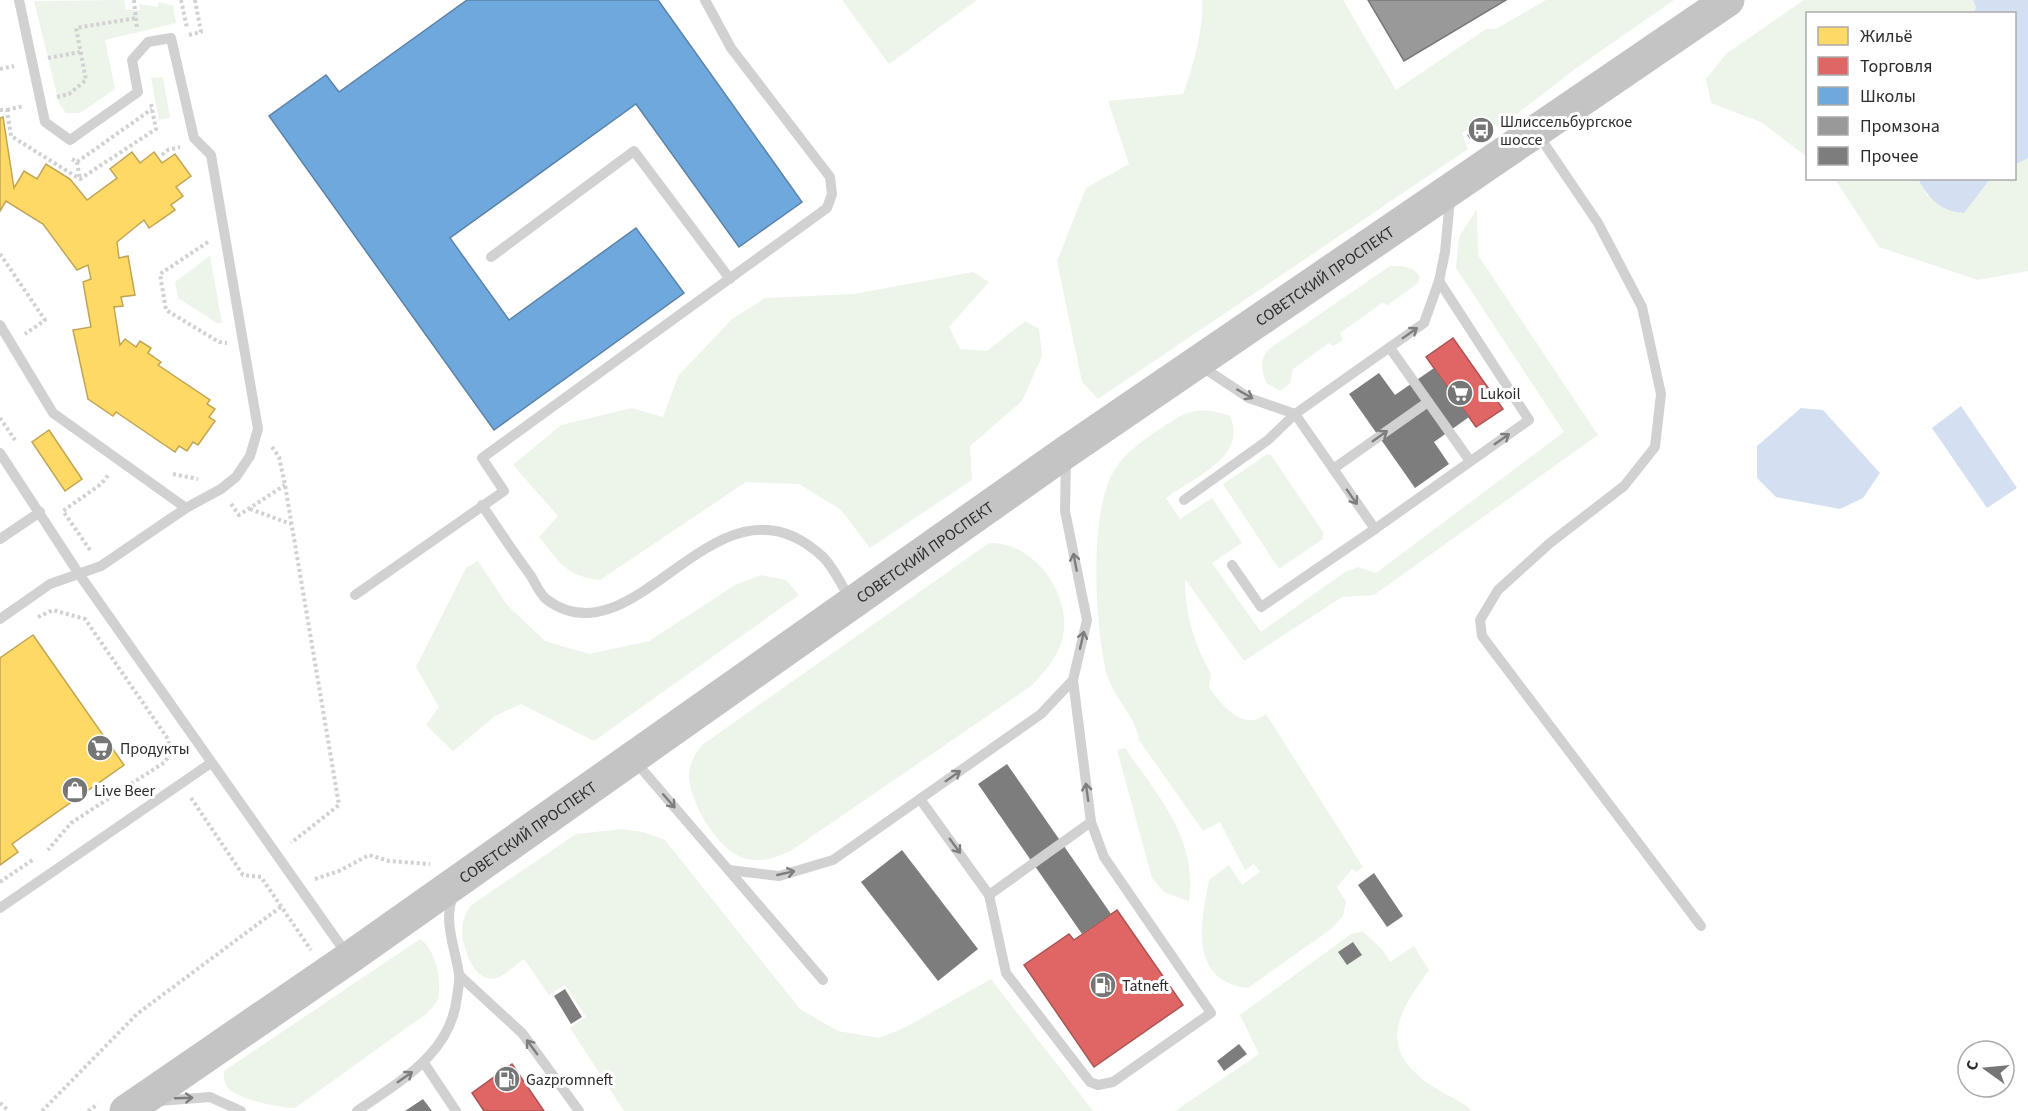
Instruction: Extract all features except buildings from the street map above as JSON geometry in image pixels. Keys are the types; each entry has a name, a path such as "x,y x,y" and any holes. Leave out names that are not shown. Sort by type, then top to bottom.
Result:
{"main road":[{"name":"СОВЕТСКИЙ ПРОСПЕКТ","path":"127,1111 349,958 449,870 631,757 1066,452 1728,0"}],"lane":[{"path":"0,619 50,584 101,566 186,508 221,489 236,477 250,456 258,429 211,155 194,138 171,38 148,42 132,60 138,92 70,140 45,122 19,0"},
{"path":"355,595 504,491 482,458 827,208 832,194 830,177 731,48 705,0"},
{"path":"1535,131 1598,223 1642,307 1661,394 1656,447 1624,486 1551,543 1498,590 1480,620 1482,636 1701,926"},
{"path":"491,257 634,151 730,279"},
{"path":"1184,500 1268,440 1295,414 1424,323 1439,281 1445,252 1450,188"},
{"path":"1233,565 1261,607 1529,420 1439,281"},
{"path":"0,325 53,413 186,508"},
{"path":"1390,348 1470,461"},
{"path":"1196,363 1249,398 1295,414 1375,529"},
{"path":"1333,469 1428,402"},
{"path":"921,799 989,895 1006,973 1090,1082 1098,1084 1113,1082 1210,1013 1104,857 1092,822 1073,680 1087,620 1065,511 1066,452"},
{"path":"0,453 79,574 349,958"},
{"path":"482,505 546,598 569,609 598,613 620,607 718,539 756,530 790,534 824,558 852,602"},
{"path":"0,539 40,512"},
{"path":"729,870 779,876 833,860 1041,714 1073,680"},
{"path":"631,757 823,980"},
{"path":"0,908 211,763"},
{"path":"989,895 1092,822"},
{"path":"357,1111 424,1063 438,1047 455,1017 459,975 450,940 449,870"},
{"path":"459,975 522,1034 579,1111"},
{"path":"424,1063 456,1111"},
{"path":"127,1111 145,1103 210,1097 242,1111"}],"path":[{"path":"181,0 189,34"},
{"path":"7,110 69,94 86,81 76,28 136,18"},
{"path":"162,154 181,147 184,153"},
{"path":"77,162 80,179"},
{"path":"213,251 211,240 160,274 166,310 219,342 230,343 228,332"},
{"path":"0,254 45,320 23,335 28,344"},
{"path":"258,429 279,458 285,485 339,805 290,844 296,853"},
{"path":"101,566 63,511 101,484 119,460"},
{"path":"168,470 177,476 196,480 211,474 239,515 285,485"},
{"path":"250,509 291,524"},
{"path":"0,882 49,849 71,823 165,762 171,752 168,739 85,619 53,610 31,620"},
{"path":"165,762 243,875 261,877 311,947 318,980"},
{"path":"314,879 339,871 369,855 389,861 449,870"},
{"path":"308,870 321,888"},
{"path":"42,1111 137,1014 282,906"},
{"path":"0,1103 9,1111"}],"shaded area":[{"path":"124,0 126,10 140,10 139,4 157,7 159,2 173,6 176,23 105,40 115,89 80,113 66,113 59,103 34,1"},
{"path":"842,0 977,0 889,64"},
{"path":"1202,0 1343,0 1396,90 1486,29 1496,29 1546,0 1674,0 1575,69 1500,127 1483,120 1462,133 1468,149 1098,399 1082,382 1057,261 1086,188 1129,164 1108,101 1183,94 1200,34"},
{"path":"1804,0 1973,0 1976,7 1975,12 1806,12 1806,156 1761,122 1711,103 1706,79 1726,54"},
{"path":"163,77 170,118 159,120 151,78"},
{"path":"2028,158 2028,271 1978,280 1879,247 1836,180 1919,180 1927,195 1963,213 1989,180 2016,180 2016,164"},
{"path":"1477,209 1478,255 1598,435 1374,595 1342,597 1244,661 1185,579 1186,603 1192,628 1211,674 1209,687 1226,708 1241,718 1257,719 1266,714 1363,867 1357,872 1352,869 1337,887 1346,902 1343,916 1331,929 1248,988 1229,983 1215,974 1207,962 1203,947 1203,914 1209,880 1229,865 1242,885 1260,872 1254,864 1245,870 1220,822 1203,831 1139,740 1129,714 1110,684 1099,629 1096,570 1097,540 1106,488 1115,469 1127,454 1179,417 1197,411 1217,412 1230,416 1234,430 1232,443 1225,455 1203,474 1166,498 1180,519 1212,498 1242,543 1212,563 1261,632 1345,572 1358,567 1376,573 1564,432 1456,268 1459,237"},
{"path":"210,256 222,323 217,323 178,298 175,282"},
{"path":"1390,266 1407,267 1414,270 1420,277 1418,283 1388,305 1382,303 1340,333 1343,340 1333,346 1329,343 1293,369 1290,383 1280,391 1266,383 1263,361 1269,349"},
{"path":"973,272 989,282 949,327 960,349 987,351 1025,321 1039,329 1042,356 1022,401 970,446 972,480 870,548 841,510 799,484 746,482 600,580 579,575 565,567 539,537 558,516 513,465 561,425 632,408 663,417 678,376 732,319 765,298 854,294"},
{"path":"1266,455 1271,455 1323,532 1323,539 1279,569 1223,484"},
{"path":"989,543 1005,545 1034,560 1046,573 1061,603 1064,620 1063,636 1055,657 1041,675 1031,686 792,850 770,859 753,860 736,855 726,847 707,824 690,785 690,766 702,745"},
{"path":"478,561 507,605 545,641 589,654 649,641 735,585 761,575 786,580 799,595 594,741 521,704 495,716 453,751 426,725 439,707 416,667 466,568"},
{"path":"1125,748 1162,801 1181,838 1190,879 1189,901 1164,892 1152,878 1117,750"},
{"path":"622,829 643,832 665,840 800,1009 838,1031 879,1038 906,1027 991,979 1093,1111 624,1111 570,1028 586,1017 565,985 549,995 524,959 497,978 489,979 481,975 470,962 462,934 465,916 470,906 576,834"},
{"path":"1362,931 1382,949 1390,962 1414,946 1429,970 1402,1015 1398,1028 1398,1042 1402,1056 1429,1084 1472,1111 1175,1111 1259,1054 1240,1015 1351,934"},
{"path":"420,939 426,944 434,958 439,983 438,999 426,1014 295,1108 251,1100 234,1093 227,1087 224,1071"}],"water":[{"path":"1973,0 2028,0 2028,158 2016,164 2016,12 1974,12 1976,7"},
{"path":"1919,180 1989,180 1964,213 1942,207 1926,192"},
{"path":"1961,406 2017,488 1987,508 1932,428"},
{"path":"1801,408 1823,410 1880,473 1863,498 1840,509 1776,497 1757,478 1757,446"}],"place":[{"name":"Шлиссельбургское шоссе","path":"1481,130"},
{"name":"Lukoil","path":"1460,393"},
{"name":"Продукты","path":"100,748"},
{"name":"Live Beer","path":"75,790"},
{"name":"Tatneft","path":"1103,985"},
{"name":"Gazpromneft","path":"507,1079"}]}
